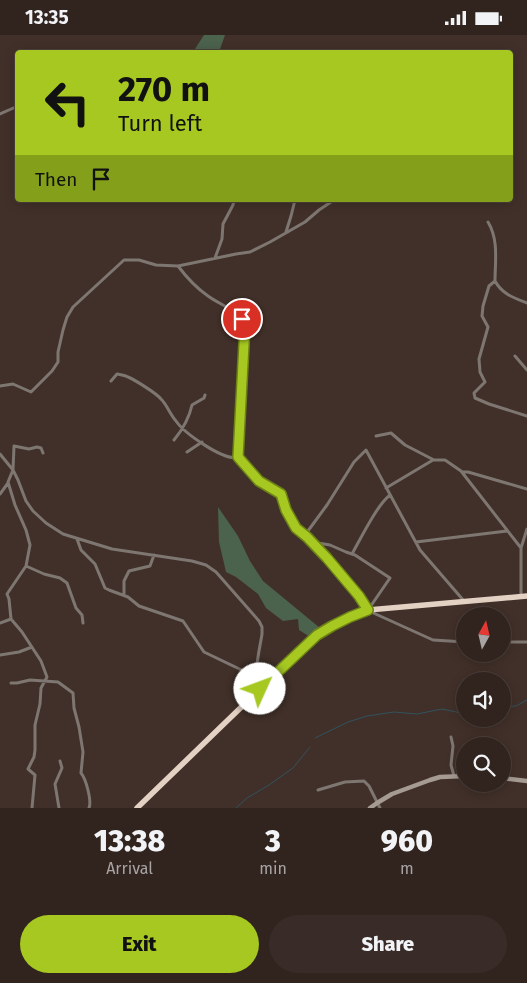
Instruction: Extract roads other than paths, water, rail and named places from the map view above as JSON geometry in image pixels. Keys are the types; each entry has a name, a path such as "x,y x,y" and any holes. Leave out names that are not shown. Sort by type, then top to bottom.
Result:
{"highway":[{"path":"137,808 317,635 341,621 368,610 524,596"}],"street":[{"path":"0,113 15,107"},
{"path":"215,259 222,239 222,224 234,202"},
{"path":"286,233 294,202"},
{"path":"0,386 13,384 31,392 52,371 58,362 58,352 63,330 67,317 73,307 124,260 139,260 156,265 178,266 250,252 286,233 331,202"},
{"path":"488,222 493,230 495,243 495,281 498,287 505,293 527,303"},
{"path":"178,266 190,282 209,297 233,311 242,319 245,325 238,457 259,481 281,494 286,510 296,528 312,542 345,579 368,610 433,639 456,641"},
{"path":"495,281 489,286 483,306 482,316 488,327 480,359 480,372 485,382 474,393 475,399 527,416"},
{"path":"514,356 527,370"},
{"path":"111,381 117,374 128,377 160,397 175,421 183,429 226,457 234,459 238,457"},
{"path":"174,440 183,429 192,405 204,398 205,395"},
{"path":"376,436 391,433 405,445 434,460 445,460 461,471 521,548"},
{"path":"187,452 202,442"},
{"path":"0,495 13,470 14,446 29,449 36,447 41,449 43,453"},
{"path":"305,535 327,505 354,462 366,449 420,551 464,601"},
{"path":"0,454 13,470 26,501 33,511 46,523 63,534 112,549 192,561 206,565 216,572 259,621 262,627 256,677 257,686 260,689"},
{"path":"386,488 434,460"},
{"path":"461,471 527,489"},
{"path":"7,595 26,566 30,545 8,482"},
{"path":"352,554 369,523 390,495"},
{"path":"524,596 521,548 527,529"},
{"path":"416,542 507,531"},
{"path":"77,539 81,550 95,564 105,588 128,597 139,606 184,621 204,652 256,677"},
{"path":"312,542 330,545 355,555 390,577 368,610"},
{"path":"124,595 124,581 129,571 150,566 154,555"},
{"path":"26,566 44,574 60,578 67,583 76,608 82,615 83,623"},
{"path":"0,593 7,595"},
{"path":"7,595 11,619 41,661 47,677 41,688 40,704 34,725 34,757 28,769 35,775 32,808"},
{"path":"0,623 11,619"},
{"path":"511,643 527,642"},
{"path":"0,655 19,652 32,647"},
{"path":"11,683 30,680 58,681 73,693 82,752 81,773 85,777 91,802 89,808"},
{"path":"370,808 392,793 440,777 454,777 451,765 453,746 450,737"},
{"path":"59,808 55,784 62,768 60,761"},
{"path":"511,779 527,781"},
{"path":"318,790 345,782 364,781 369,785 380,808"}],"waterway":[{"path":"511,706 516,706 527,700"},
{"path":"315,738 348,722 367,716 394,712 417,714 442,709 456,712"},
{"path":"236,808 247,798 293,768 310,747"}]}
